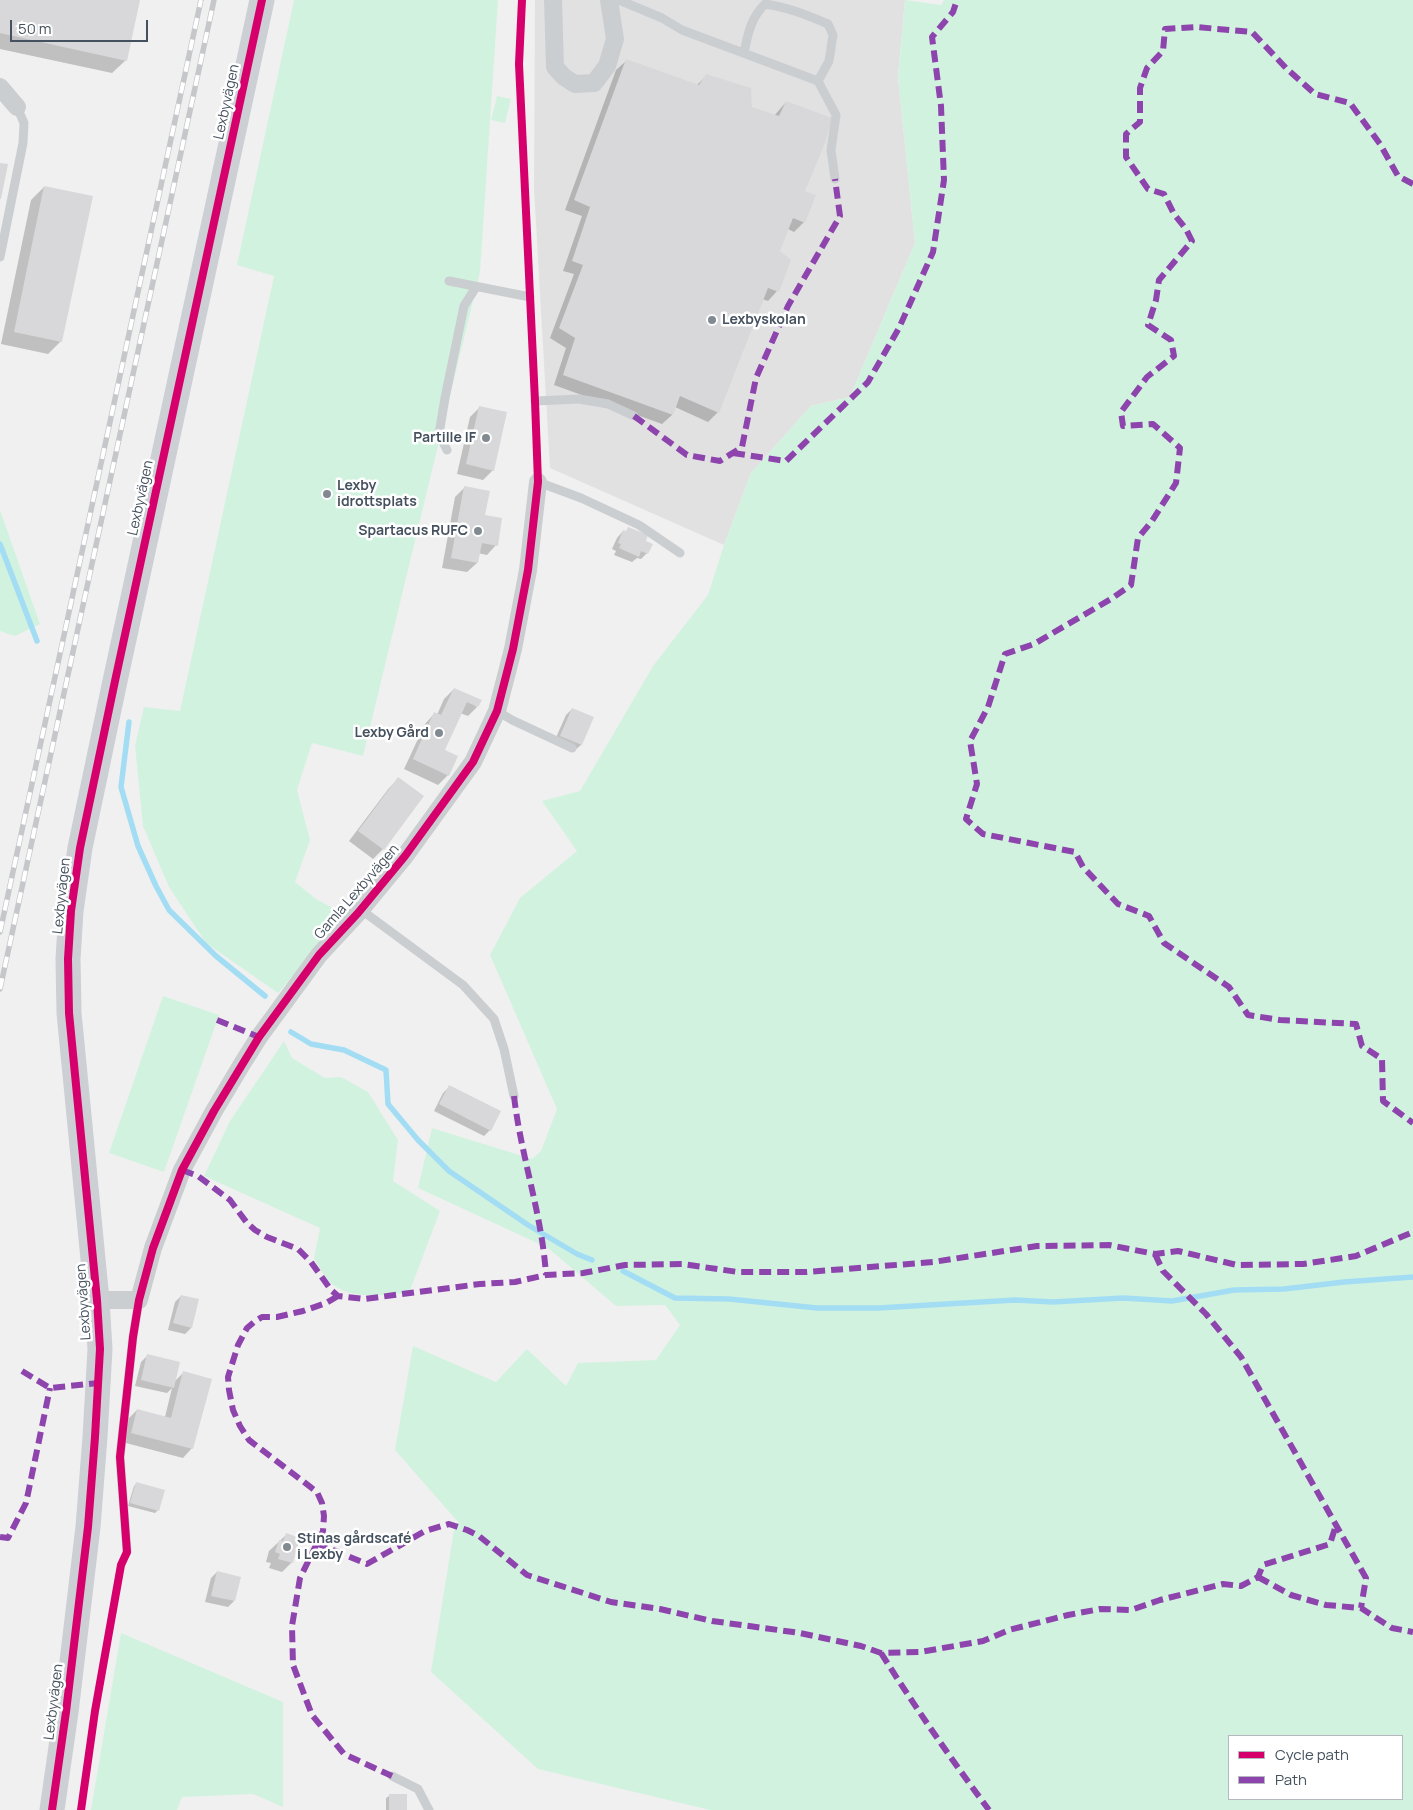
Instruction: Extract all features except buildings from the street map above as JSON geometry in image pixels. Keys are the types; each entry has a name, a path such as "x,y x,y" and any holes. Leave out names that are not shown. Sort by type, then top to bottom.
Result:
{"street":[{"name":"Lexbyvägen","path":"52,1810 66,1712 88,1527 100,1349 97,1300 69,1013 68,959 71,911 80,848 262,0"},
{"path":"553,0 555,67 564,77 575,84 594,83 607,66 615,39 610,0"},
{"path":"0,87 17,107"},
{"name":"Gamla Lexbyvägen","path":"139,1300 153,1248 186,1163 214,1111 259,1038 319,955 405,856 473,762 497,711 513,649 528,570 538,482"},
{"path":"97,1300 139,1300"}],"lane":[{"path":"619,0 662,18 682,30 818,81 836,115 831,150 835,179"},
{"path":"744,53 749,30 756,14 765,4 782,6 828,24 832,35 829,61 818,81"},
{"path":"0,256 23,143 24,124 17,107"},
{"path":"449,282 530,297"},
{"path":"447,450 439,434 445,398 464,306 476,287"},
{"path":"535,401 579,399 608,404 634,416"},
{"path":"538,482 639,524 680,553"},
{"path":"497,711 572,748"},
{"path":"360,909 463,985 494,1019 504,1049 514,1096"},
{"path":"127,1552 120,1457 133,1337 139,1300"},
{"path":"392,1776 418,1789 429,1810"}],"shaded area":[{"name":"Lexbyskolan","path":"535,0 905,0 898,77 915,243 850,397 811,406 751,473 724,545 550,468 534,189"}],"green space":[{"name":"Lexby idrottsplats","path":"294,0 498,0 480,272 363,756 312,743 297,790 310,840 295,882 316,899 346,915 278,993 206,943 169,887 143,826 135,746 144,707 180,711 274,276 237,265"},
{"path":"905,0 941,5 944,0 1413,0 1413,1810 710,1810 538,1769 431,1672 454,1530 458,1522 395,1450 413,1346 496,1382 527,1349 566,1386 578,1363 656,1360 680,1325 665,1305 616,1306 548,1248 418,1188 432,1128 532,1159 541,1151 557,1109 490,955 520,898 577,851 542,801 580,791 653,666 708,595 724,545 751,473 811,406 850,397 915,243 898,77"},
{"path":"497,96 511,99 505,123 491,120"},
{"path":"0,510 40,624 15,636 0,631"},
{"path":"163,996 219,1015 164,1172 109,1153"},
{"path":"284,1041 292,1058 325,1078 341,1077 368,1092 398,1140 393,1181 440,1211 409,1293 367,1295 346,1292 337,1288 327,1279 314,1258 320,1228 204,1176 230,1121"},
{"path":"121,1633 283,1702 283,1807 253,1794 182,1797 177,1810 91,1810"}],"waterway":[{"path":"0,544 37,641"},
{"path":"129,722 121,787 138,846 156,886 169,910 216,956 265,996"},
{"path":"291,1032 311,1044 344,1050 386,1070 388,1104 418,1140 449,1171 528,1225 577,1254 592,1260"},
{"path":"623,1271 675,1298 729,1299 817,1308 878,1308 1015,1300 1053,1302 1123,1298 1172,1301 1234,1290 1284,1289 1413,1277"}],"railway":[{"path":"0,932 201,0"},
{"path":"0,989 214,0"}],"marked path":[{"path":"733,453 786,461 868,382 899,328 933,252 944,180 941,106 932,37 953,12 957,0"},
{"path":"1413,184 1398,176 1380,144 1350,103 1315,94 1287,69 1252,32 1196,27 1165,29 1163,51 1147,68 1140,88 1140,122 1126,134 1126,157 1148,189 1164,194 1174,214 1186,229 1192,241 1159,280 1156,300 1148,325 1171,340 1174,356 1147,377 1121,412 1123,426 1153,424 1180,448 1176,483 1152,521 1138,538 1131,585 1111,599 1034,644 1005,654 988,707 970,741 977,784 966,819 983,834 1075,852 1083,867 1118,904 1149,916 1164,943 1229,987 1248,1015 1280,1020 1356,1024 1362,1046 1382,1059 1383,1101 1413,1123"},
{"path":"634,416 687,455 720,461 742,447 756,378 788,306 840,216 835,179"},
{"path":"217,1020 259,1037"},
{"path":"514,1096 521,1141 544,1252 546,1275"},
{"path":"182,1170 198,1176 230,1200 247,1223 255,1230 267,1237 298,1249 338,1296 364,1299 480,1284 515,1282 546,1275 583,1273 625,1265 682,1264 738,1272 807,1272 933,1262 1037,1246 1109,1245 1155,1254 1178,1251 1237,1265 1303,1264 1356,1256 1413,1232"},
{"path":"1155,1254 1163,1271 1206,1314 1241,1357 1366,1578 1361,1608"},
{"path":"338,1296 326,1303 303,1311 277,1317 262,1317 247,1328 238,1345 228,1377 229,1390 233,1410 249,1440 317,1492 322,1503 324,1516 323,1531 300,1578 292,1626 293,1665 312,1715 344,1754 392,1776"},
{"path":"22,1371 50,1388 98,1383"},
{"path":"0,1537 8,1538 26,1503 50,1388"},
{"path":"316,1543 367,1564 425,1531 449,1524 479,1536 527,1575 611,1602 660,1609 712,1621 800,1633 861,1646 881,1653 920,1652 983,1641 1009,1630 1068,1615 1100,1609 1131,1610 1160,1600 1223,1584 1241,1586 1258,1577 1263,1565 1330,1544 1336,1525"},
{"path":"1258,1577 1291,1595 1326,1605 1361,1608 1392,1628 1413,1632"},
{"path":"881,1653 934,1733 989,1810"}],"cycle path":[{"path":"52,1810 66,1712 88,1527 100,1349 97,1300 69,1013 68,959 71,911 80,848 115,681 262,0"},
{"path":"81,1810 95,1711 121,1565 127,1552 120,1457 133,1337 139,1300 153,1248 182,1170 214,1111 259,1037 319,955 358,913 405,856 473,762 497,711 513,649 528,570 538,482 519,64 522,0"}],"place":[{"name":"Lexbyskolan","path":"712,320"},
{"name":"Partille IF","path":"486,438"},
{"name":"Lexby idrottsplats","path":"327,494"},
{"name":"Spartacus RUFC","path":"478,531"},
{"name":"Lexby Gård","path":"439,733"},
{"name":"Stinas gårdscafé i Lexby","path":"287,1547"}]}
